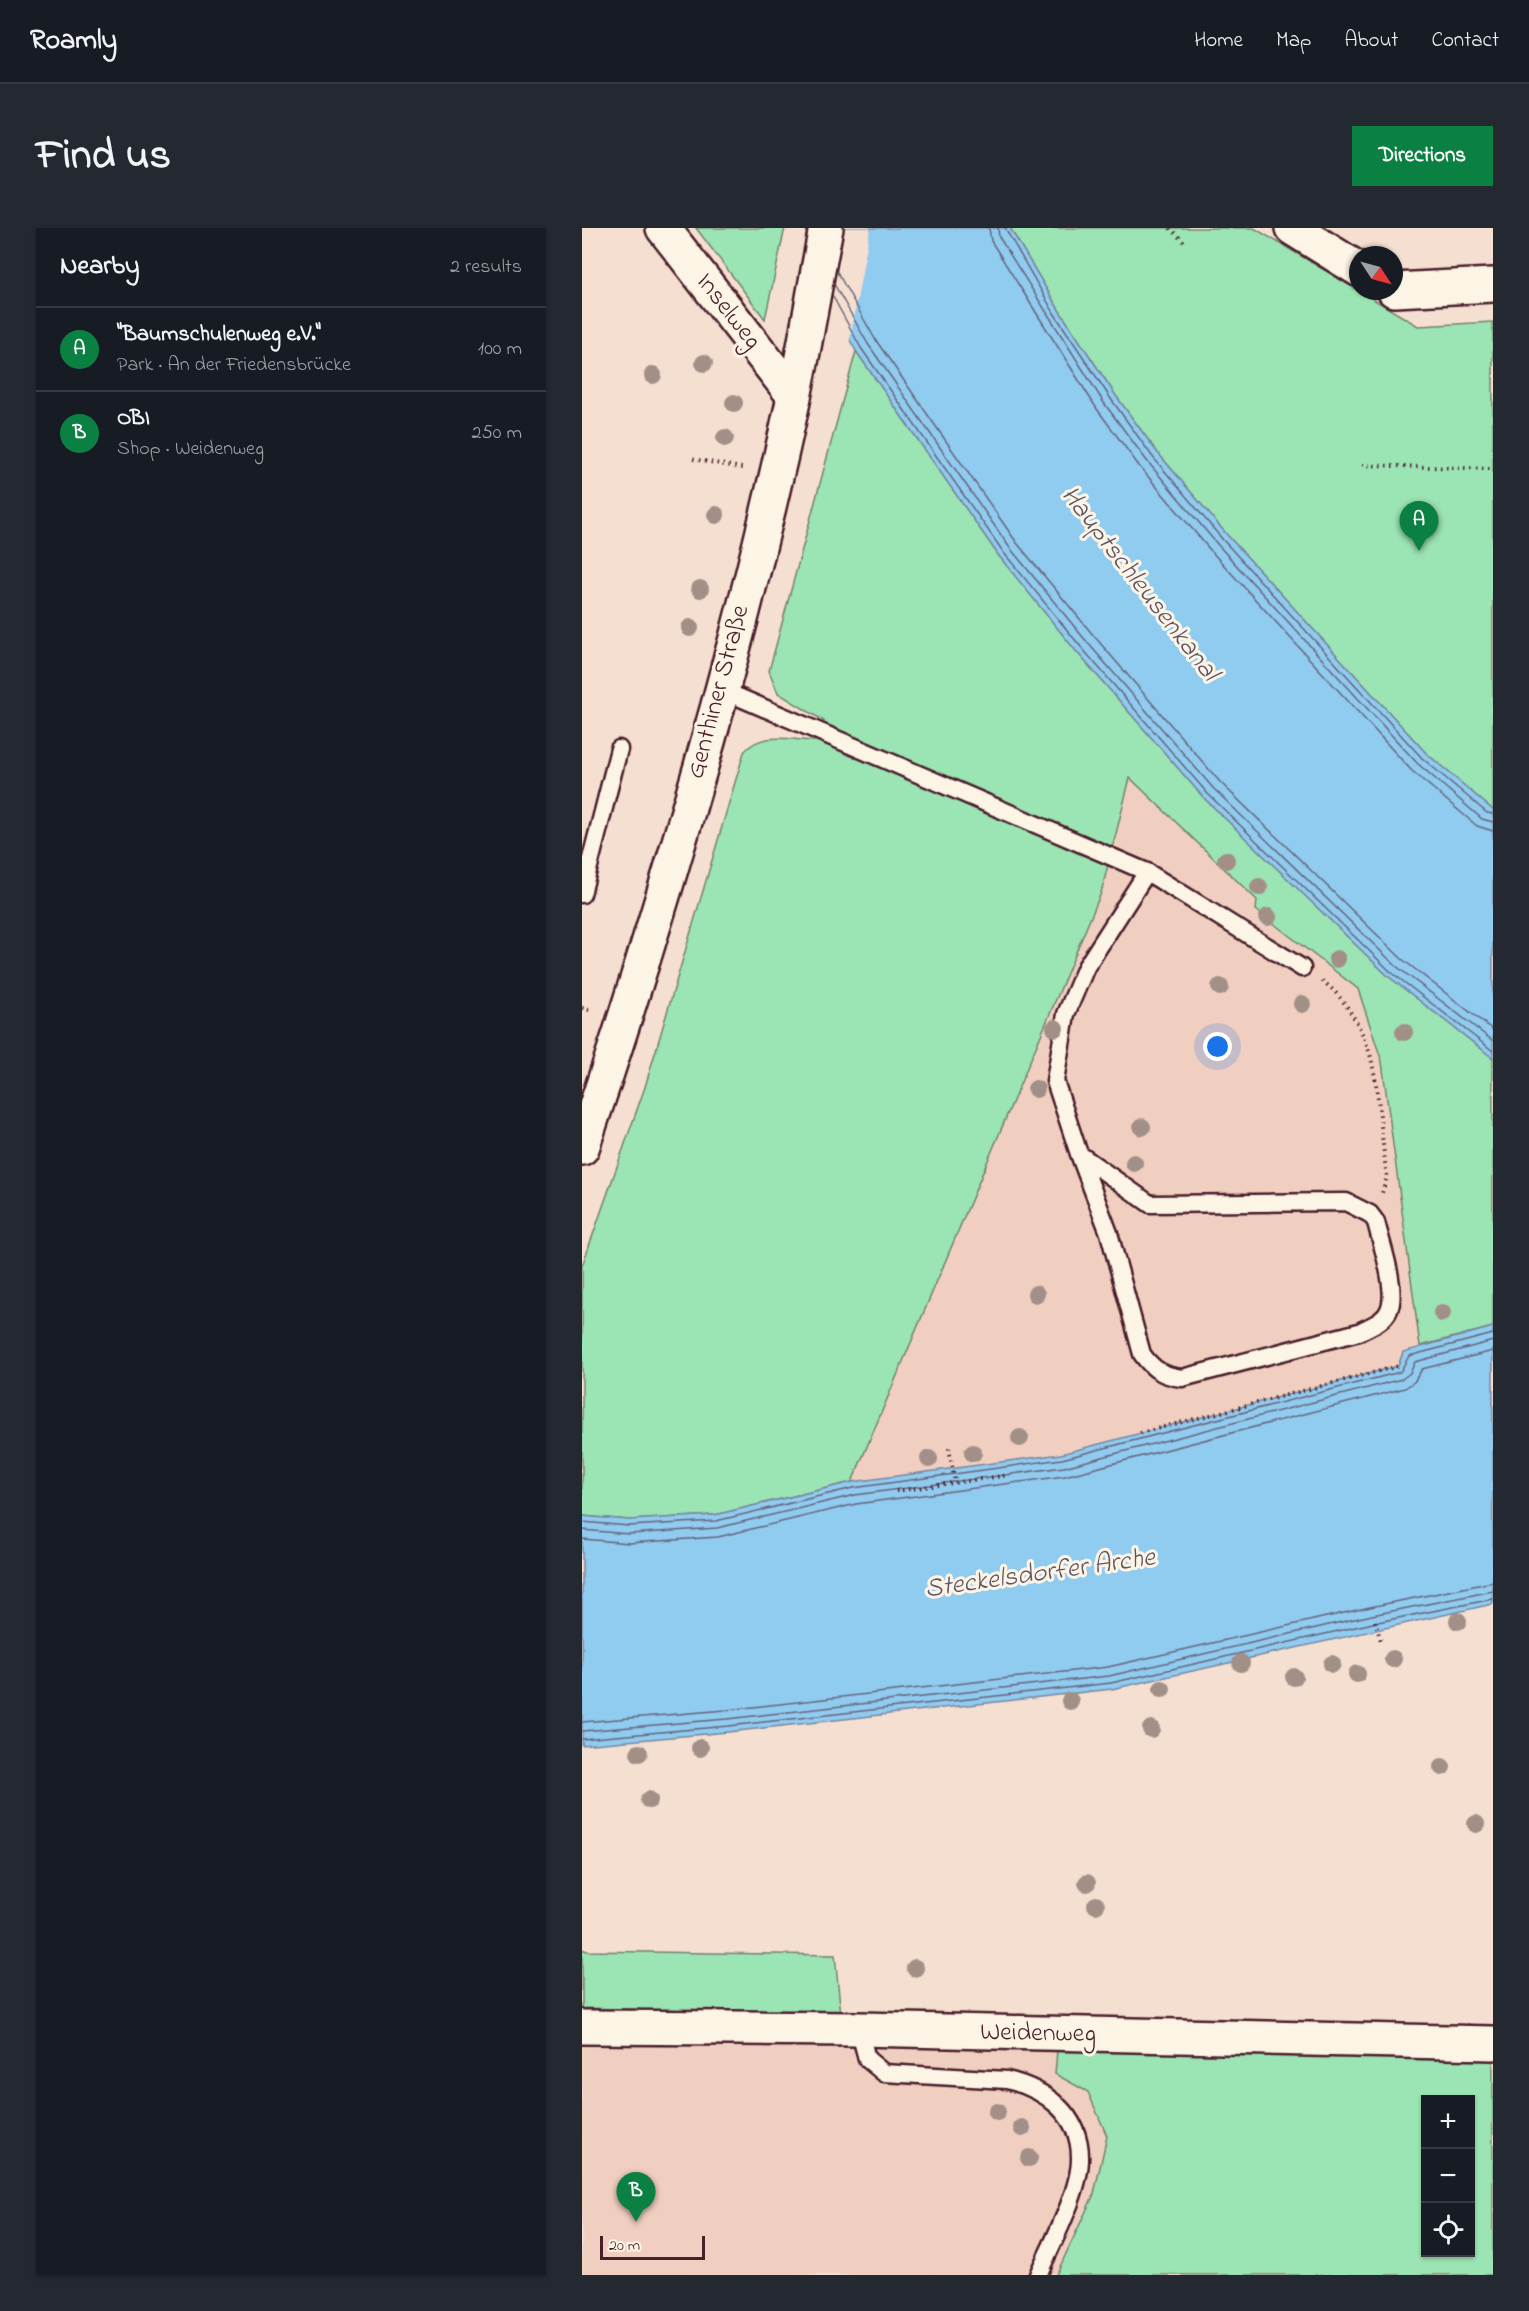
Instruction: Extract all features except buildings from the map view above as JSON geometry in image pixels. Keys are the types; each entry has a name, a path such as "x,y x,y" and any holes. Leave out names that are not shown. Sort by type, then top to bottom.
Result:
{"street":[{"name":"Inselweg","path":"663,228 794,396"},
{"name":"Genthiner Straße","path":"582,1148 625,1021 722,690 794,396 826,228"},
{"path":"1292,228 1349,263"},
{"path":"1403,290 1493,285"},
{"name":"Weidenweg","path":"582,2027 859,2030 1493,2043"}],"lane":[{"path":"722,690 1147,872 1302,968"},
{"path":"582,894 619,749"},
{"path":"1079,1154 1150,1204 1346,1202 1370,1214 1376,1222 1393,1294 1389,1310 1381,1321 1359,1332 1182,1378 1167,1376 1150,1366 1142,1354 1109,1233 1079,1154 1055,1081 1066,1014 1086,967 1147,872"},
{"path":"859,2030 867,2059 884,2073 1016,2082 1044,2092 1070,2119 1080,2157 1078,2173 1064,2217 1038,2275"}],"path":[{"path":"1170,228 1186,244"},
{"path":"693,459 742,468"},
{"path":"1362,465 1493,469"},
{"path":"1302,968 1326,983 1338,995 1357,1025 1371,1057 1387,1177 1385,1188 1370,1214"},
{"path":"1140,1433 1399,1366"},
{"path":"949,1448 955,1482"},
{"path":"896,1491 1009,1475"},
{"path":"1375,1621 1381,1641"}],"shaded area":[{"path":"1130,777 1257,900 1256,910 1358,989 1382,1062 1420,1346 1403,1352 1399,1366 1061,1454 852,1482 1101,893"},
{"path":"582,2041 780,2042 1057,2050 1055,2074 1088,2092 1107,2136 1094,2194 1056,2275 582,2275"}],"green space":[{"path":"696,228 785,228 765,319"},
{"path":"1010,228 1254,228 1349,285 1349,300 1374,300 1418,326 1493,322 1493,810 1427,754 1228,536 1157,452 1116,396 1059,310"},
{"path":"856,351 999,556 1076,651 1204,798 1388,976 1493,1058 1493,1327 1420,1346 1382,1062 1358,989 1256,910 1257,900 1130,778 1101,893 852,1482 715,1515 629,1520 582,1516 582,1266 645,1087 744,752 751,745 767,739 815,741 824,721 778,693 769,671"},
{"path":"582,1949 587,1951 835,1955 841,2015 582,2008"},
{"path":"1057,2050 1493,2057 1493,2275 1056,2275 1094,2194 1107,2136 1088,2092 1055,2074"}],"water":[{"name":"Hauptschleusenkanal","path":"787,228 1010,228 1059,310 1116,396 1157,452 1228,536 1427,754 1493,810 1493,1058 1388,976 1204,798 1076,651 999,556 856,351"},
{"name":"Steckelsdorfer Arche","path":"1493,1327 1493,1604 1112,1689 728,1732 582,1745 582,1516 629,1520 715,1515 852,1482 1061,1454 1398,1366 1403,1352"}],"pier":[{"path":"788,228 870,228 849,344 787,234"}],"place":[{"name":"\"Baumschulenweg e.V.\"","path":"1419,551"},
{"name":"OBI","path":"636,2222"}]}
